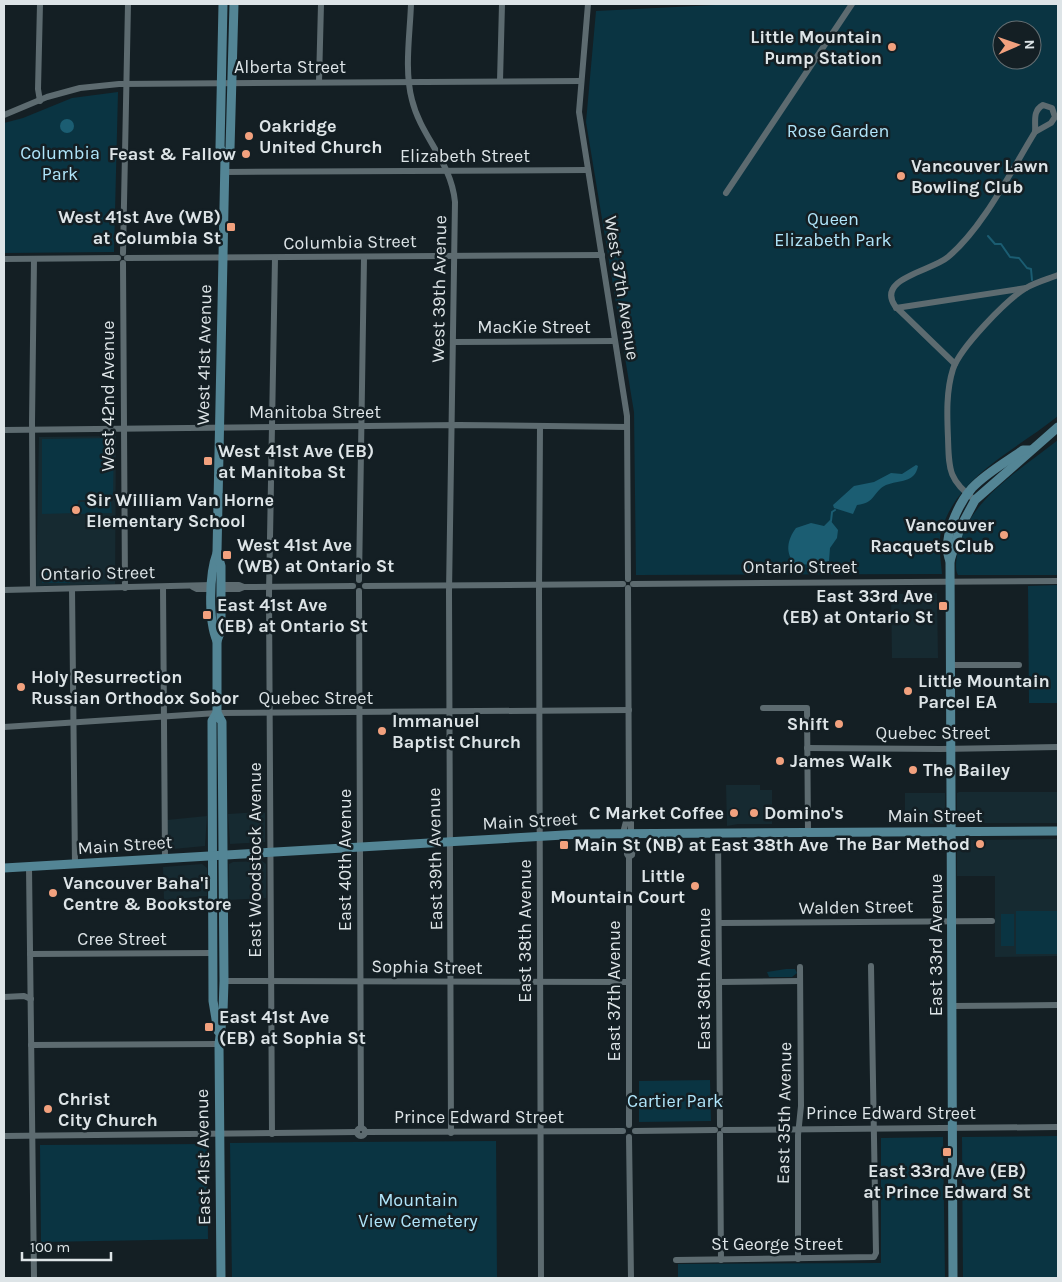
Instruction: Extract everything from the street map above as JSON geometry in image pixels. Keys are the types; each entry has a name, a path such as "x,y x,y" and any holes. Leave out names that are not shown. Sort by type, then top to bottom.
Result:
{"main road":[{"name":"West 41st Avenue","path":"216,587 221,566 217,552 224,172 224,158 220,147 223,4"},
{"name":"West 41st Avenue","path":"224,158 230,149 234,4"},
{"path":"971,497 999,467 1023,450 1030,450 1058,427"},
{"name":"East 33rd Avenue","path":"954,1278 950,561 947,554 950,533 971,497"},
{"name":"East 41st Avenue","path":"216,587 212,630 217,641 217,713 222,722 224,855 224,982 223,1012 219,1040 221,1278"},
{"name":"East 41st Avenue","path":"217,713 212,721 212,856 214,1012 219,1040"},
{"name":"Main Street","path":"4,868 629,833 1058,831"}],"street":[{"path":"40,4 38,89 40,101"},
{"name":"West 42nd Avenue","path":"125,588 123,258 128,4"},
{"path":"319,82 321,4"},
{"name":"West 39th Avenue","path":"411,4 409,81 412,101 422,125 448,171 455,202 449,585"},
{"path":"500,81 502,4"},
{"name":"West 37th Avenue","path":"588,4 579,112 627,427 628,584"},
{"path":"726,193 852,4"},
{"name":"Alberta Street","path":"4,115 80,88 127,84 581,81"},
{"path":"955,364 896,308 890,295 894,284 932,268 952,253 987,209 1035,132"},
{"name":"Elizabeth Street","path":"224,172 587,170"},
{"name":"Columbia Street","path":"4,259 364,258 602,254"},
{"name":"East Woodstock Avenue","path":"272,1134 269,587 274,258"},
{"path":"359,580 365,586 359,591 353,586 359,580 364,258"},
{"path":"33,590 34,259"},
{"path":"896,308 1026,288 1058,275"},
{"path":"971,497 954,481 949,466 948,398 955,364 965,348 986,323 1026,288"},
{"name":"MacKie Street","path":"453,342 614,341"},
{"name":"Manitoba Street","path":"4,430 361,426 627,427"},
{"name":"East 38th Avenue","path":"540,427 541,1278"},
{"name":"Ontario Street","path":"365,586 1058,581"},
{"name":"East 37th Avenue","path":"628,584 629,810 631,813 627,854 629,857 629,1125"},
{"name":"Ontario Street","path":"4,590 216,587 239,585 244,587 353,586"},
{"name":"East 39th Avenue","path":"449,585 451,1133"},
{"path":"162,587 165,859"},
{"path":"72,589 76,865"},
{"name":"East 40th Avenue","path":"359,591 361,1131"},
{"path":"950,665 1019,665"},
{"path":"763,708 807,708 808,832"},
{"name":"Quebec Street","path":"4,727 217,713 628,710"},
{"name":"Quebec Street","path":"807,748 950,749 1058,747"},
{"name":"East 36th Avenue","path":"718,833 721,1260"},
{"path":"29,867 34,1278"},
{"name":"Walden Street","path":"719,923 992,921"},
{"name":"Cree Street","path":"30,954 213,953"},
{"name":"East 35th Avenue","path":"798,1259 800,966"},
{"path":"871,966 874,1128"},
{"name":"Sophia Street","path":"224,982 361,980 451,983 629,982"},
{"path":"719,982 800,981"},
{"path":"4,997 24,996 31,999"},
{"path":"952,1006 1058,1004"},
{"path":"31,1045 219,1040"},
{"path":"629,1137 635,1131 629,1125 624,1131 629,1137 631,1278"},
{"name":"Prince Edward Street","path":"635,1131 1058,1127"},
{"name":"St George Street","path":"676,1260 874,1257 876,1253 874,1128"},
{"name":"Prince Edward Street","path":"4,1136 220,1135 361,1131 451,1133 624,1131"}],"shaded area":[{"path":"64,119 70,119 74,126 70,133 64,133 60,129 60,123"},
{"name":"Sir William Van Horne Elementary School","path":"116,436 115,584 36,586 39,437"},
{"path":"916,465 918,466 914,475 906,480 886,485 868,502 857,505 853,514 834,508 833,505 854,486 874,482 891,473 902,474"},
{"path":"830,520 838,530 837,538 830,548 829,561 817,565 795,564 788,546 796,528 811,523 824,526"},
{"path":"937,593 938,658 892,658 891,594"},
{"path":"726,785 760,785 760,790 772,790 772,824 738,824 727,826"},
{"path":"959,792 1058,792 1058,823 962,823 957,819 957,793"},
{"path":"905,793 945,793 945,822 942,824 905,823"},
{"path":"265,813 265,842 230,844 228,814"},
{"path":"207,816 205,846 173,849 169,846 167,820"},
{"path":"1058,839 1058,956 995,957 995,876 957,876 957,842 960,840"},
{"path":"262,861 266,864 266,898 228,900 229,864 233,862"},
{"path":"202,864 207,868 207,896 164,900 163,867"}],"green space":[{"name":"Queen Elizabeth Park","path":"735,4 1058,4 1058,416 989,466 960,495 949,512 941,532 942,574 636,575 634,412 586,122 596,11"},
{"name":"Columbia Park","path":"118,92 114,252 4,253 4,123 23,118 72,98"},
{"path":"114,438 113,500 78,500 77,513 42,514 42,439"},
{"path":"1058,440 1058,575 958,575 956,563 961,537 981,504 1011,476"},
{"path":"80,502 111,502 112,513 80,514"},
{"path":"42,572 70,572 70,583 42,583"},
{"path":"1058,585 1058,703 1029,703 1028,586"},
{"path":"1016,911 1058,911 1058,954 1016,954"},
{"path":"1001,914 1014,914 1014,946 1001,946"},
{"path":"795,969 797,973 792,977 769,977 767,972"},
{"name":"Cartier Park","path":"710,1080 711,1121 639,1122 639,1081"},
{"path":"1058,1136 1058,1278 963,1278 962,1137"},
{"path":"943,1137 945,1278 678,1278 678,1264 881,1263 881,1138"},
{"name":"Mountain View Cemetery","path":"496,1141 497,1278 232,1278 230,1143"},
{"path":"207,1144 208,1239 41,1242 40,1145"}],"waterway":[{"path":"988,236 995,244 1001,244 1010,257 1019,258 1027,268 1031,269 1032,280"},
{"path":"831,521 832,512 835,510"}],"place":[{"name":"Little Mountain Pump Station","path":"892,47"},
{"name":"Oakridge United Church","path":"249,136"},
{"name":"Feast & Fallow","path":"246,154"},
{"name":"Vancouver Lawn Bowling Club","path":"901,176"},
{"name":"West 41st Ave (WB) at Columbia St","path":"231,227"},
{"name":"West 41st Ave (EB) at Manitoba St","path":"208,461"},
{"name":"Sir William Van Horne Elementary School","path":"76,510"},
{"name":"Vancouver Racquets Club","path":"1004,535"},
{"name":"West 41st Ave (WB) at Ontario St","path":"227,555"},
{"name":"East 33rd Ave (EB) at Ontario St","path":"943,606"},
{"name":"East 41st Ave (EB) at Ontario St","path":"207,615"},
{"name":"Holy Resurrection Russian Orthodox Sobor","path":"21,687"},
{"name":"Little Mountain Parcel EA","path":"908,691"},
{"name":"Shift","path":"839,724"},
{"name":"Immanuel Baptist Church","path":"382,731"},
{"name":"James Walk","path":"780,761"},
{"name":"The Bailey","path":"913,770"},
{"name":"C Market Coffee","path":"734,813"},
{"name":"Domino's","path":"754,813"},
{"name":"The Bar Method","path":"980,844"},
{"name":"Main St (NB) at East 38th Ave","path":"564,845"},
{"name":"Little Mountain Court","path":"695,886"},
{"name":"Vancouver Baha'i Centre & Bookstore","path":"53,893"},
{"name":"East 41st Ave (EB) at Sophia St","path":"209,1027"},
{"name":"Christ City Church","path":"48,1109"},
{"name":"East 33rd Ave (EB) at Prince Edward St","path":"947,1152"}],"park label":[{"name":"Rose Garden","path":"838,131"}]}
